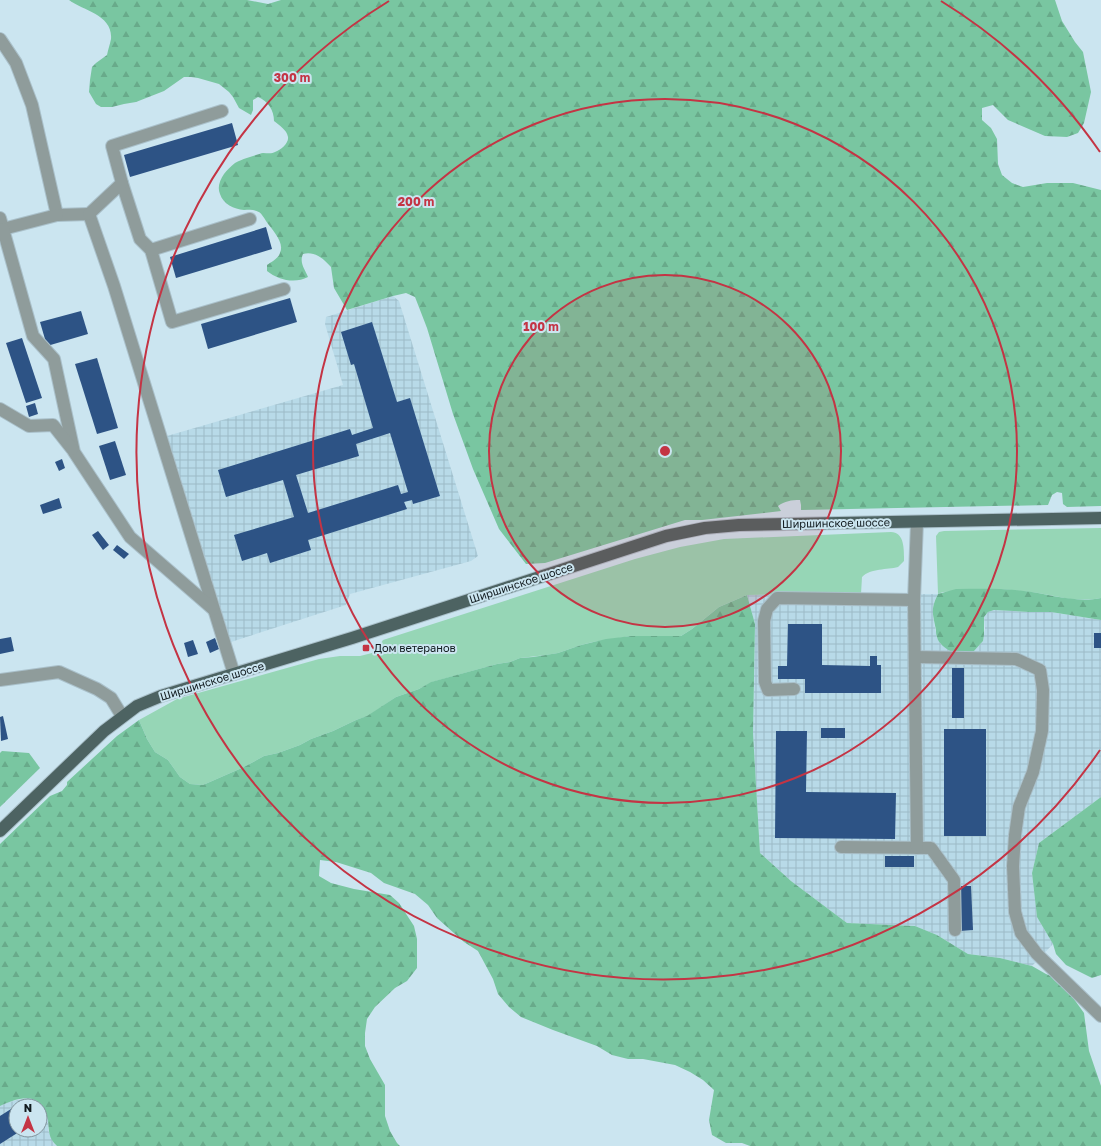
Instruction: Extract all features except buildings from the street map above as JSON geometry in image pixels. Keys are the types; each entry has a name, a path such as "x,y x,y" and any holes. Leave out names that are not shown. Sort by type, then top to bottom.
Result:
{"main road":[{"name":"Ширшинское шоссе","path":"0,831 104,731 136,706 161,696 360,635 666,536 705,528 739,525 1101,518"}],"lane":[{"path":"0,39 16,63 32,105 57,215"},
{"path":"222,111 112,146 140,240 151,250 172,322 284,288"},
{"path":"74,452 54,359 32,336 2,223 57,215 89,214 122,183"},
{"path":"89,214 114,286 234,674"},
{"path":"151,250 250,219"},
{"path":"0,409 28,426 53,425 74,452 130,537 214,610"},
{"path":"917,522 914,600 917,848"},
{"path":"794,689 768,690 765,682 764,621 767,609 777,598 914,600"},
{"path":"915,657 1016,659 1040,670 1043,690 1042,730 1033,772 1019,807 1013,866 1015,912 1021,933 1037,954 1101,1016"},
{"path":"0,680 59,672 97,689 111,698 122,716"},
{"path":"841,847 931,848 954,880 954,930"}],"shaded area":[{"path":"393,296 399,301 478,556 471,561 350,594 346,605 231,642 167,436 343,385 325,324 326,317"},
{"path":"938,594 934,602 933,610 937,638 941,644 953,652 974,651 983,641 985,629 984,617 988,612 994,610 1051,612 1101,620 1101,797 1039,843 1032,873 1037,917 1053,944 1032,966 1000,958 968,954 937,935 915,926 847,923 791,881 760,853 753,733 755,624 747,595"},
{"path":"8,1102 8,1138 48,1138 48,1130 54,1144 57,1146 0,1146 0,1106"}],"green space":[{"path":"69,0 247,0 268,4 281,0 1055,0 1062,21 1083,52 1091,92 1084,123 1078,133 1067,137 1045,136 1008,120 993,105 982,108 982,120 991,128 997,139 998,164 1002,175 1012,183 1023,187 1047,183 1073,183 1101,190 1101,506 1067,507 1063,504 1062,493 1057,492 1052,495 1048,505 801,510 800,500 794,500 778,506 781,511 702,520 685,520 545,563 526,564 499,529 473,469 453,414 427,328 415,297 406,293 347,310 334,288 331,267 322,259 307,253 303,254 302,260 308,277 292,281 276,277 267,271 267,265 278,257 281,249 279,240 274,232 259,212 233,207 221,198 219,191 220,181 232,165 263,153 274,153 282,148 287,142 288,137 286,132 274,121 272,110 267,103 258,97 253,100 253,110 251,115 239,108 229,92 219,84 198,78 184,77 164,91 136,102 112,107 101,107 96,104 89,92 90,80 92,67 107,55 111,39 110,31 103,19"},
{"path":"1101,528 1101,598 1070,599 1038,593 1003,589 943,592 938,594 936,536 939,532"},
{"path":"891,532 899,535 903,543 904,561 898,567 870,572 862,577 861,594 747,595 719,607 681,636 631,636 593,642 558,653 520,658 510,662 497,664 432,682 419,689 396,697 368,716 311,739 300,745 278,753 264,756 244,767 203,785 190,784 180,777 168,760 155,752 147,739 139,720 177,699 319,659 340,656 360,656 372,653 378,648 383,640 635,559 680,547 724,539"},
{"path":"956,589 1007,589 1072,599 1101,598 1101,620 1051,612 994,610 988,612 984,617 983,641 974,651 954,653 945,648 938,639 933,616 933,608 938,594"},
{"path":"747,595 755,624 753,733 760,853 791,881 847,923 915,926 937,935 968,954 1000,958 1032,966 1051,976 1071,995 1084,1013 1089,1051 1101,1086 1101,1146 750,1146 742,1143 726,1143 712,1135 709,1120 714,1090 703,1080 675,1065 643,1059 628,1059 612,1055 597,1046 521,1017 509,1007 498,994 493,979 478,951 464,942 437,918 428,905 415,894 384,883 371,873 336,862 320,860 319,876 331,883 354,889 390,895 399,903 414,926 417,939 417,968 407,981 395,988 375,1007 367,1019 365,1033 365,1046 370,1059 385,1085 385,1116 390,1131 400,1146 57,1146 50,1137 48,1098 8,1098 8,1102 0,1106 0,844 50,796 62,791 67,785 67,782 117,736 139,720 147,739 155,752 168,760 180,777 190,784 203,785 244,767 264,756 278,753 300,745 367,716 396,697 419,689 431,682 497,664 510,662 520,658 558,653 581,645 606,639 631,636 681,636 719,607"},
{"path":"2,751 29,753 40,768 0,807 0,753"},
{"path":"1101,797 1101,975 1092,978 1066,965 1056,954 1053,944 1037,917 1032,873 1039,843"}],"place":[{"name":"Дом ветеранов","path":"366,648"}]}
